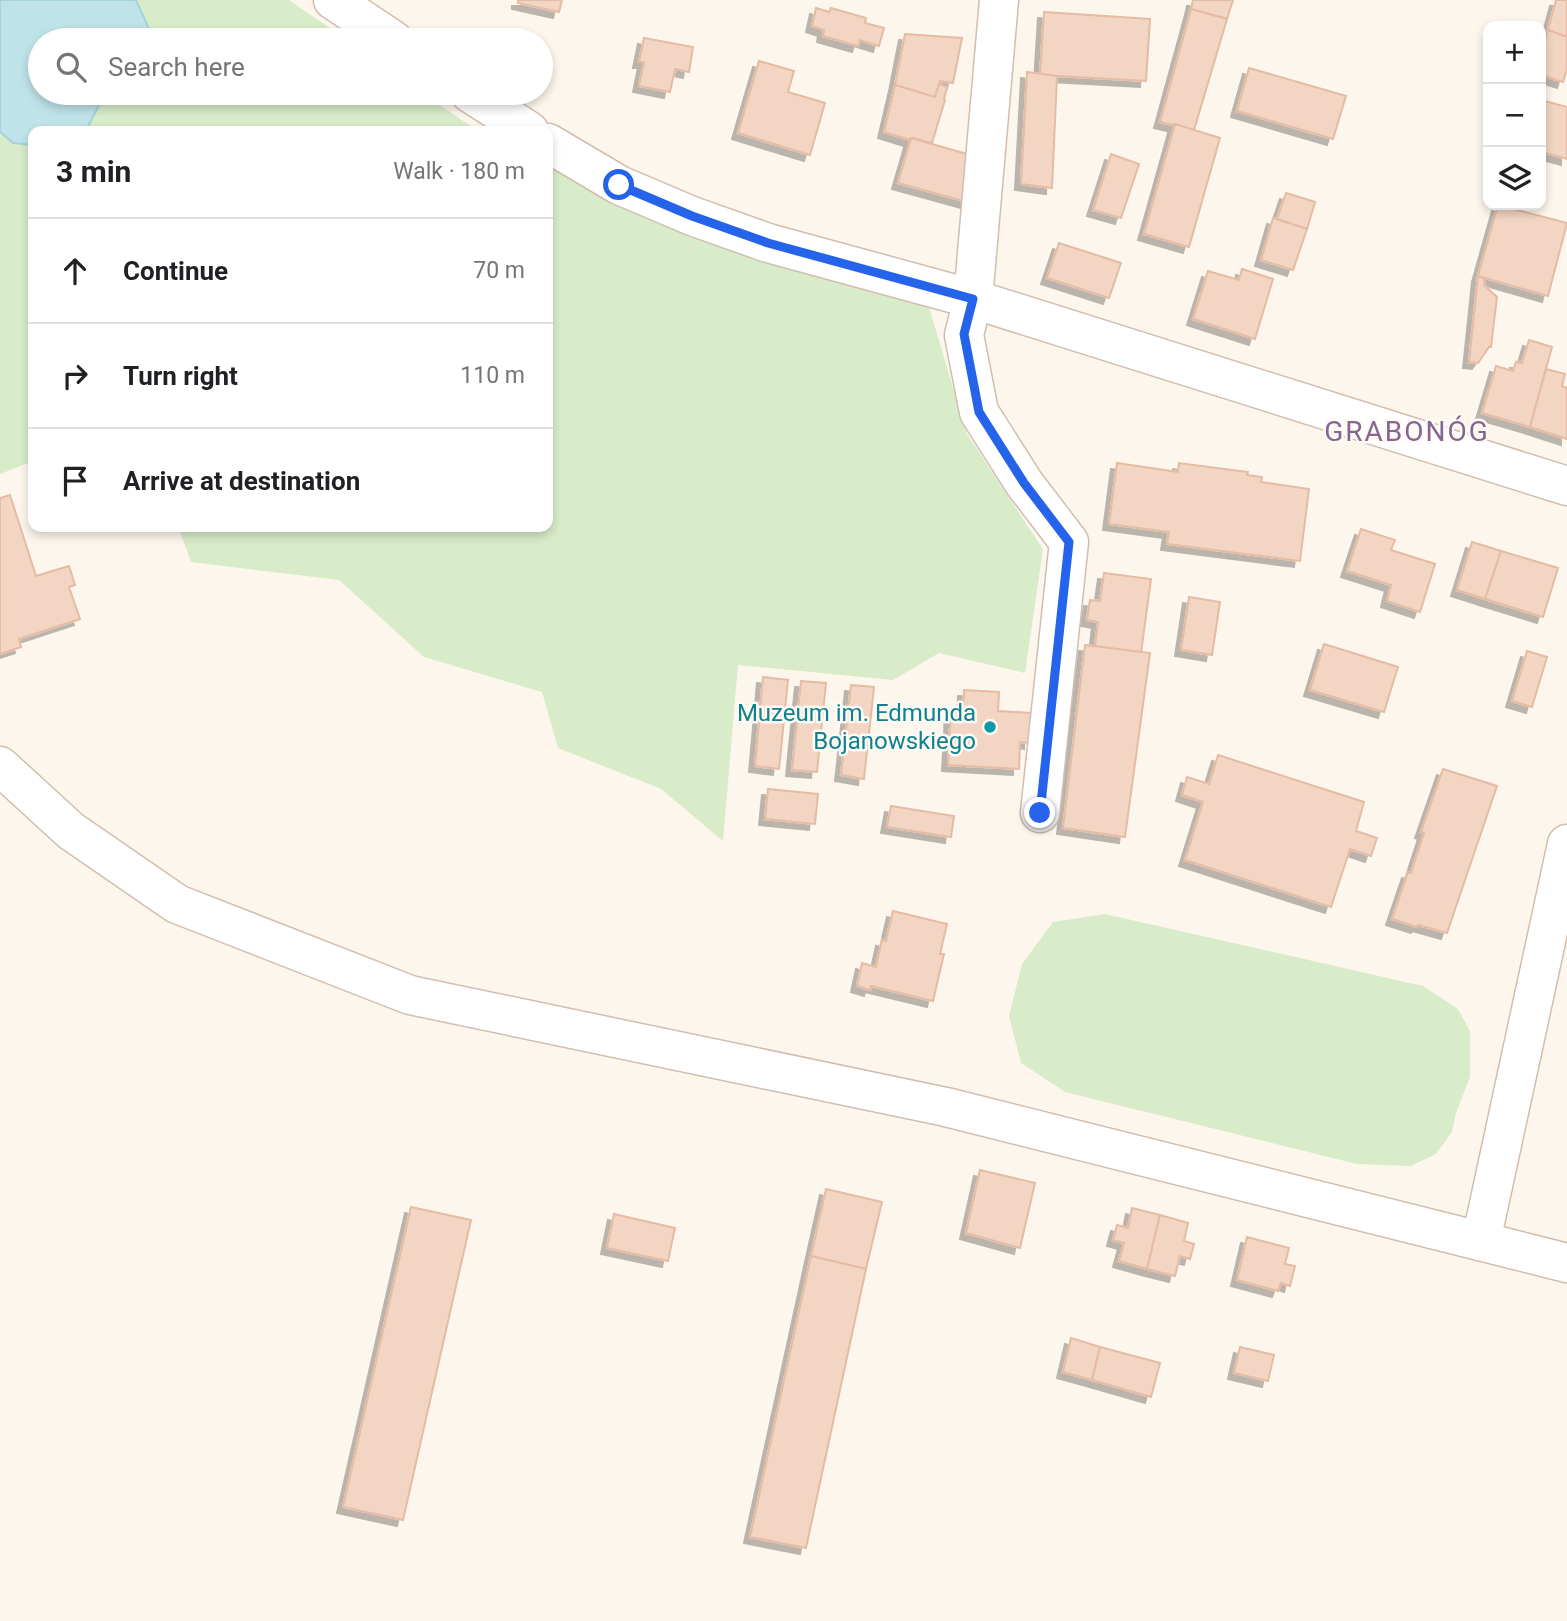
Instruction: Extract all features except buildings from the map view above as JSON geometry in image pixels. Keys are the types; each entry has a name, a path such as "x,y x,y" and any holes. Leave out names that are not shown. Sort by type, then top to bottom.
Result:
{"street":[{"path":"333,0 375,28"},
{"path":"999,0 973,299 964,334 979,412 1024,483 1069,542 1040,813"},
{"path":"489,105 521,126"},
{"path":"553,146 619,185 692,216 768,243 973,299 1567,486"},
{"path":"0,766 71,831 177,904 410,995 946,1107 1567,1263"},
{"path":"1481,1241 1567,844"}],"green space":[{"path":"0,0 289,0 330,28 28,28 28,105 440,105 471,126 28,126 28,463 0,474"},
{"path":"553,168 680,231 928,304 967,434 1043,549 1025,673 939,653 893,680 738,665 723,841 661,789 558,748 542,692 424,657 339,580 191,562 180,532 553,532"},
{"path":"1105,914 1423,986 1458,1009 1470,1031 1470,1077 1456,1113 1452,1132 1436,1154 1411,1166 1357,1164 1065,1092 1021,1063 1009,1016 1022,964 1053,922"}],"water":[{"path":"0,0 136,0 149,28 28,28 28,105 99,105 88,126 28,126 28,144 13,143 0,132"}],"place":[{"name":"Muzeum im. Edmunda Bojanowskiego","path":"990,727"}],"district":[{"name":"GRABONÓG","path":"1407,431"}],"route":[{"path":"619,185 692,216 768,243 973,299 964,334 979,412 1024,483 1069,542 1040,813"}]}
